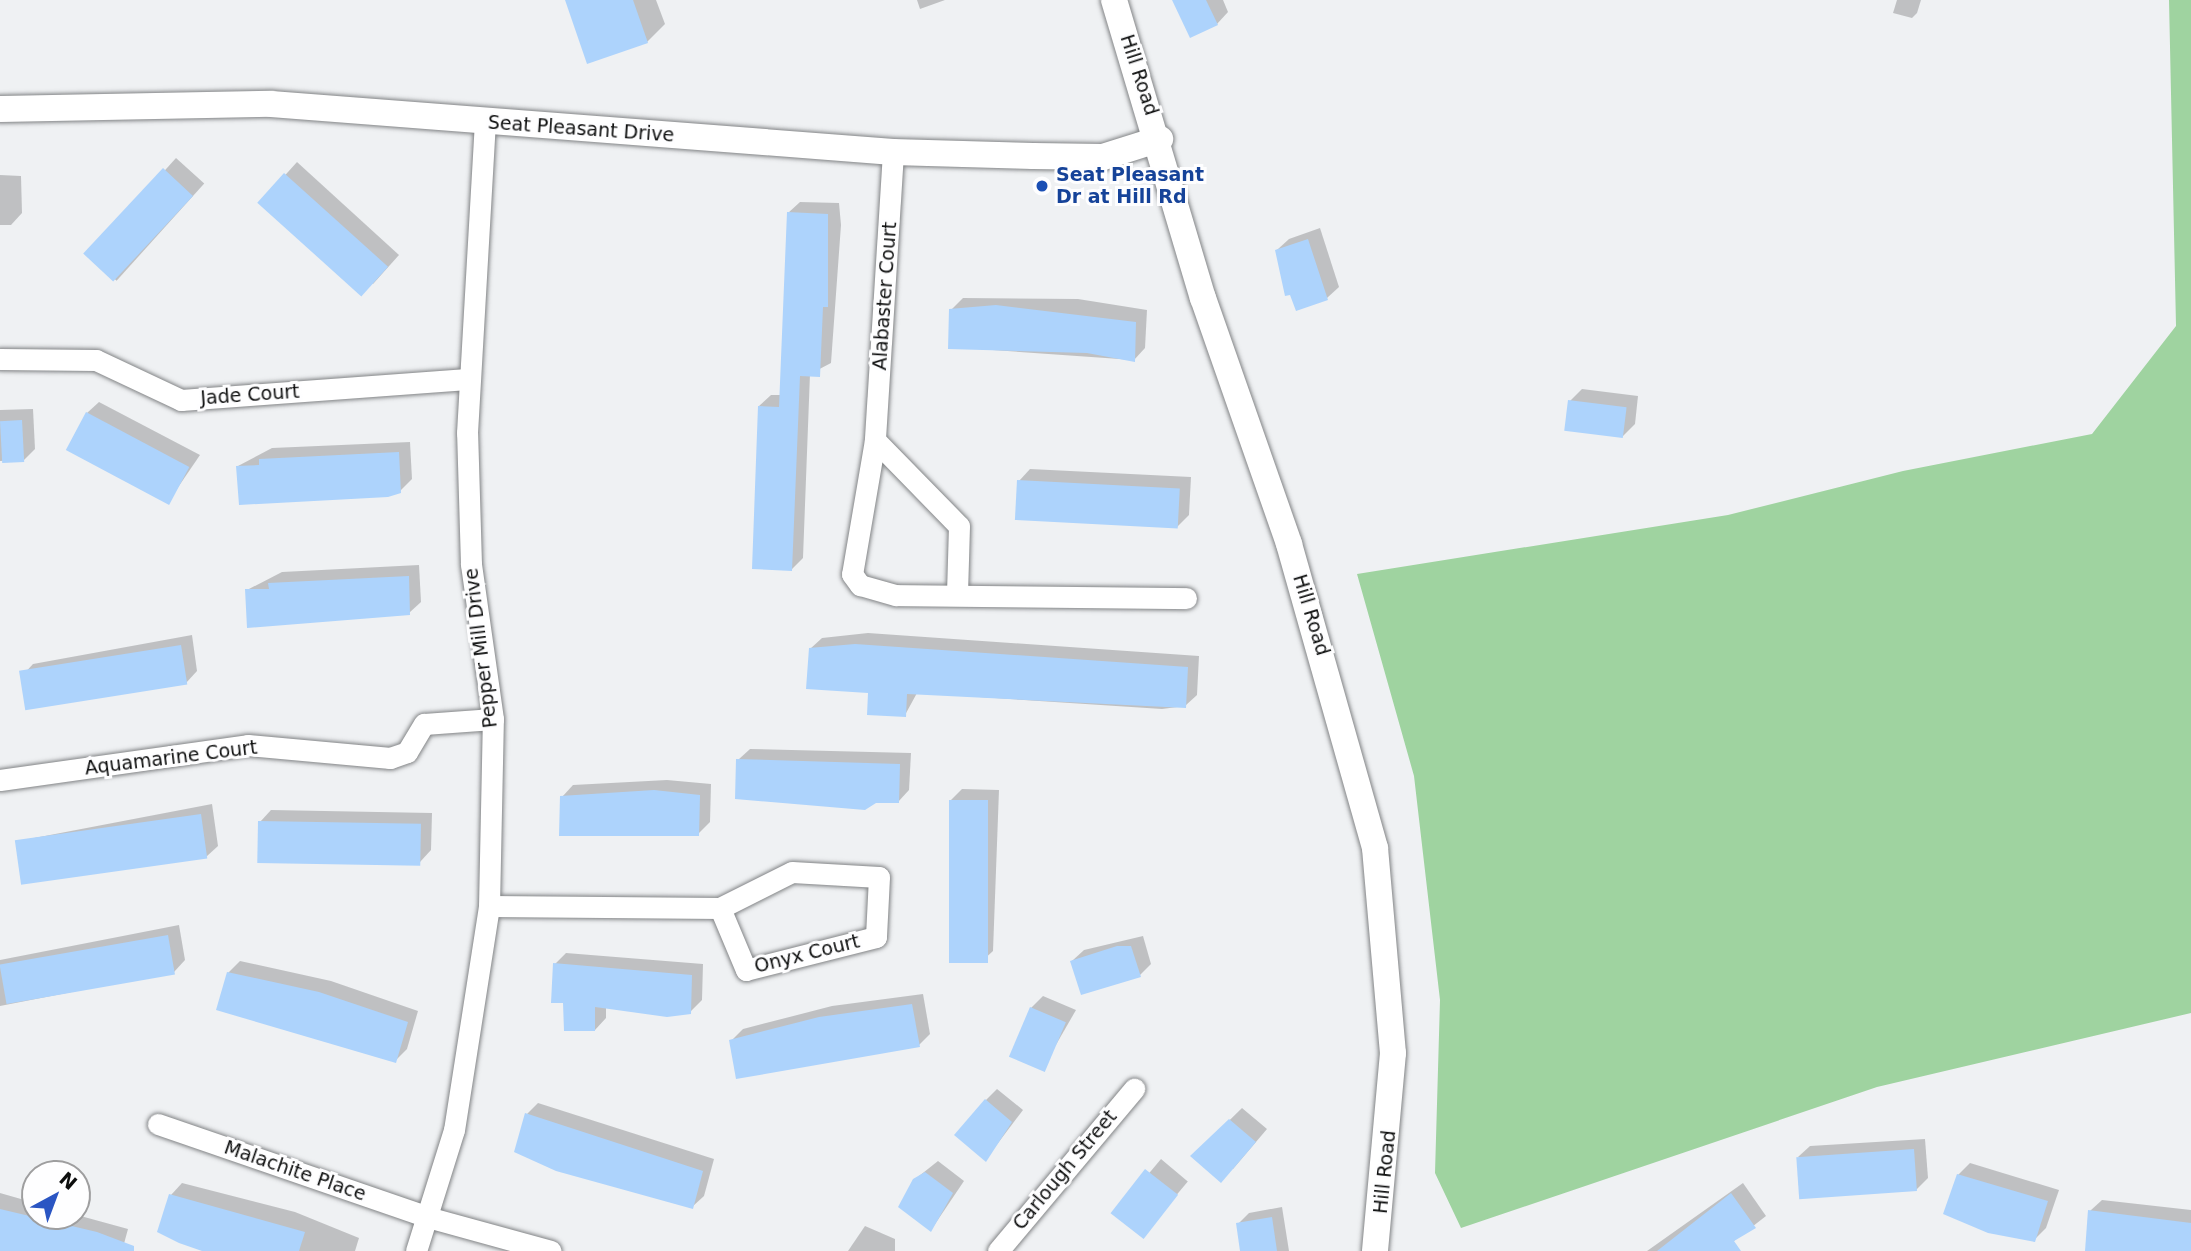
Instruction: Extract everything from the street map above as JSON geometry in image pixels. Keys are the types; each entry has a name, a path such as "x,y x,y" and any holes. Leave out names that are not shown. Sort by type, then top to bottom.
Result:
{"street":[{"name":"Hill Road","path":"1114,0 1160,139 1203,298 1289,544 1375,848 1393,1053 1375,1251"},
{"name":"Seat Pleasant Drive","path":"0,109 271,104 893,152 1103,157 1160,139"},
{"name":"Pepper Mill Drive","path":"416,1251 430,1218 479,1000 489,906 493,719 471,564 467,379 485,121"},
{"name":"Alabaster Court","path":"893,152 875,440 852,574 860,585 896,595 1186,598"},
{"name":"Jade Court","path":"0,359 96,360 181,400 467,379"},
{"path":"875,440 959,526 957,594"},
{"name":"Aquamarine Court","path":"0,780 248,745 390,758 407,752 424,724 493,719"},
{"name":"Onyx Court","path":"489,906 720,908 792,872 879,877 876,937 746,970 720,908"},
{"name":"Carlough Street","path":"998,1251 1134,1089"},
{"name":"Malachite Place","path":"158,1124 430,1218 551,1251"}],"green space":[{"path":"2169,0 2191,0 2191,1013 1877,1087 1461,1228 1435,1173 1440,1000 1414,776 1357,574 1728,515 1903,471 2092,434 2176,326"}],"building":[{"path":"565,0 633,0 648,43 587,64"},
{"path":"1172,0 1206,0 1218,25 1190,38"},
{"path":"163,168 193,196 113,282 83,254"},
{"path":"284,173 388,267 361,296 257,203"},
{"path":"787,212 828,214 828,307 823,307 820,377 800,376 792,571 752,569 758,406 779,407"},
{"path":"1308,239 1328,300 1296,311 1290,295 1285,296 1275,250"},
{"path":"996,305 1136,322 1135,362 1087,353 948,349 949,309"},
{"path":"1568,400 1627,407 1623,438 1564,431"},
{"path":"86,412 189,467 169,505 66,450"},
{"path":"22,420 24,462 2,463 0,421"},
{"path":"399,452 401,493 388,497 239,505 236,466 259,465 259,459"},
{"path":"1017,480 1180,489 1178,528 1015,520"},
{"path":"409,576 410,615 247,628 245,589 269,589 268,583"},
{"path":"855,644 1188,667 1186,708 907,694 906,717 867,715 868,693 806,689 809,648"},
{"path":"181,645 187,685 25,710 19,671"},
{"path":"736,759 900,764 899,803 876,803 865,810 735,799"},
{"path":"654,790 700,795 699,836 559,836 560,796"},
{"path":"949,800 988,800 988,963 949,963"},
{"path":"201,814 207,859 21,885 15,840"},
{"path":"258,821 421,824 420,866 257,863"},
{"path":"168,935 175,974 7,1004 0,965"},
{"path":"1117,946 1131,946 1141,977 1081,995 1070,961"},
{"path":"553,963 692,975 691,1014 667,1017 595,1007 595,1031 564,1031 563,1003 551,1003"},
{"path":"227,972 319,992 408,1022 396,1063 216,1010"},
{"path":"912,1004 920,1047 736,1079 729,1040 819,1017"},
{"path":"1030,1007 1066,1022 1045,1072 1009,1057"},
{"path":"985,1099 1012,1122 986,1162 954,1135"},
{"path":"525,1113 703,1171 693,1209 556,1171 514,1152"},
{"path":"1229,1119 1256,1142 1221,1183 1190,1156"},
{"path":"1914,1149 1917,1191 1799,1199 1796,1157"},
{"path":"1145,1169 1178,1195 1144,1239 1111,1213"},
{"path":"925,1172 953,1193 931,1232 898,1207 913,1179"},
{"path":"1957,1174 2048,1201 2035,1242 1988,1233 1943,1214"},
{"path":"1731,1193 1756,1228 1734,1241 1741,1251 1657,1251"},
{"path":"169,1194 305,1232 299,1251 202,1251 179,1243 157,1232"},
{"path":"0,1209 21,1214 21,1230 89,1230 134,1246 134,1251 0,1251"},
{"path":"2088,1210 2191,1223 2191,1251 2085,1251"},
{"path":"1272,1217 1277,1251 1240,1251 1236,1223"}],"place":[{"name":"Seat Pleasant Dr at Hill Rd","path":"1042,186"}]}
